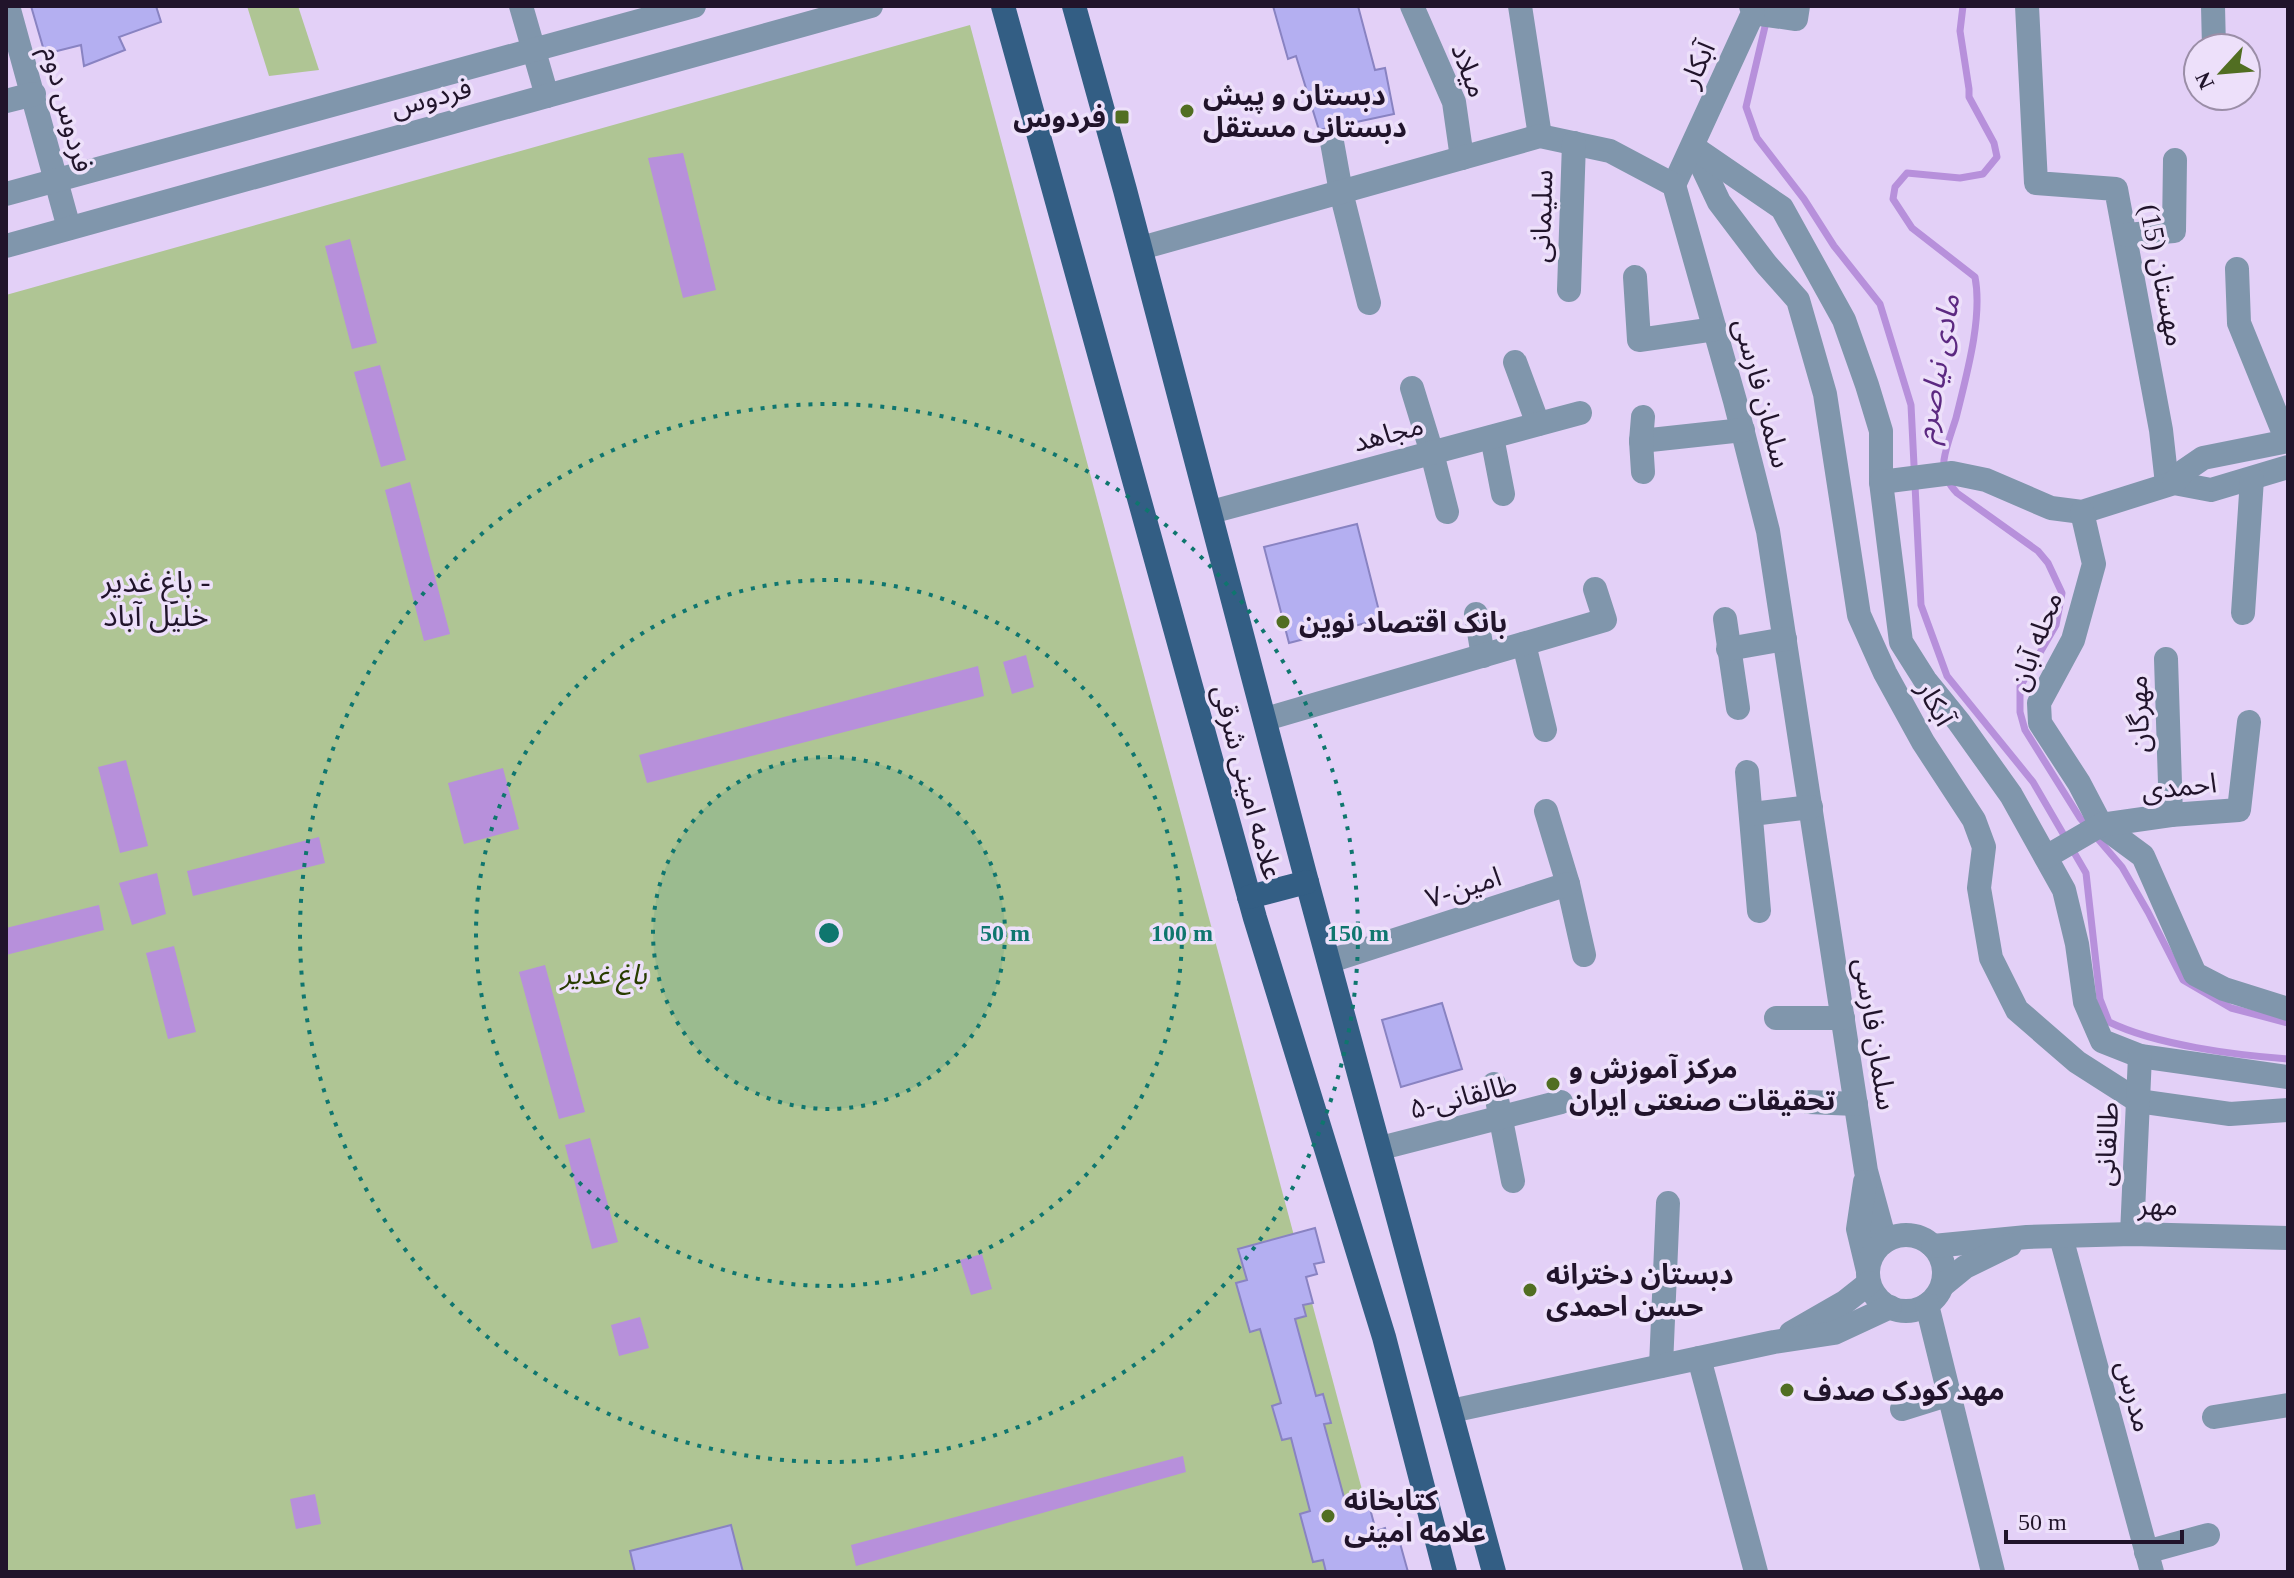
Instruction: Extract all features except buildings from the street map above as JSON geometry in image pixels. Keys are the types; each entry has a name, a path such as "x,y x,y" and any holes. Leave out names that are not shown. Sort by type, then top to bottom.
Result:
{"main road":[{"name":"علامه امینی شرقی","path":"1003,6 1249,897 1384,1337 1445,1572"},
{"name":"علامه امینی شرقی","path":"1074,6 1494,1572"},
{"path":"1249,897 1307,882"}],"street":[{"name":"فردوس دوم","path":"8,6 69,228"},
{"path":"521,6 547,96"},
{"name":"فردوس","path":"6,194 694,6"},
{"name":"فردوس","path":"6,246 871,6"},
{"name":"میلاد","path":"1412,6 1454,102 1462,158"},
{"path":"1520,6 1540,136"},
{"name":"مهستان (15)","path":"2027,6 2036,183 2116,189 2170,484"},
{"path":"2213,6 2214,32"},
{"path":"1752,9 1797,13"},
{"name":"آبکار","path":"1674,185 1752,9"},
{"path":"6,101 34,94"},
{"path":"1141,248 1540,136 1610,151 1674,185"},
{"path":"1332,142 1341,192 1369,303"},
{"name":"سلیمانی","path":"1569,290 1574,143"},
{"name":"آبکار","path":"1693,147 1782,208 1844,320 1881,431 1881,482 1901,642 1925,680 2011,795 2064,890 2077,944 2085,1002 2102,1041 2140,1056 2288,1077"},
{"name":"آبکار","path":"1693,147 1719,202 1798,300 1825,394 1859,615 1885,673 1923,742 1974,820 1984,847 1979,888 1991,958 2017,1010 2077,1062 2138,1101 2230,1114 2288,1110"},
{"path":"2126,235 2174,231 2175,160"},
{"name":"سلمان فارسی","path":"1674,185 1768,531 1866,1171 1885,1241"},
{"path":"1881,482 1952,473 1986,480 2051,508 2082,512 2170,484 2203,458 2288,441 2239,323 2237,269"},
{"path":"1635,277 1639,340 1715,329"},
{"path":"1515,362 1538,424"},
{"path":"1412,388 1447,512"},
{"name":"مجاهد","path":"1211,512 1580,413"},
{"path":"1643,472 1642,429 1743,430"},
{"path":"1492,437 1503,494"},
{"path":"2170,484 2211,490 2288,467"},
{"path":"2243,613 2252,479"},
{"name":"محله آبان","path":"2082,512 2094,564 2073,640 2039,703 2040,723 2079,783 2101,825"},
{"path":"1266,719 1605,620 1595,589"},
{"path":"1476,614 1483,656"},
{"path":"1725,619 1738,708"},
{"path":"1728,649 1785,639"},
{"path":"1524,644 1545,730"},
{"name":"مهرگان","path":"2166,659 2171,815"},
{"name":"احمدی","path":"2046,857 2101,825 2239,810 2249,722"},
{"path":"1747,772 1759,911"},
{"path":"1752,814 1811,807"},
{"path":"1546,811 1568,884 1584,955"},
{"path":"2101,825 2143,856 2195,974 2224,989 2288,1009"},
{"name":"۷-امین","path":"1330,961 1568,884"},
{"path":"1776,1018 1843,1018"},
{"name":"طالقانی","path":"2132,1234 2140,1056"},
{"path":"1494,1084 1513,1181"},
{"name":"۵-طالقانی","path":"1381,1148 1561,1102"},
{"path":"1808,1102 1856,1104"},
{"name":"سلمان فارسی","path":"1866,1171 1858,1229 1868,1277"},
{"path":"1661,1366 1668,1203"},
{"name":"مهر","path":"1933,1246 2027,1237 2132,1234 2288,1238"},
{"path":"1915,1235 1933,1246 1943,1264 1943,1285 1937,1296 1927,1305 1909,1311 1890,1307 1881,1301 1868,1277 1870,1259 1876,1249 1895,1236 1915,1235"},
{"name":"مهر","path":"1943,1285 1965,1267 2027,1237"},
{"name":"مدرس","path":"2061,1237 2149,1562"},
{"path":"1774,1342 1845,1302 1868,1277"},
{"path":"1927,1305 1993,1572"},
{"path":"1451,1411 1774,1342 1834,1333 1890,1307"},
{"path":"1699,1358 1756,1572"},
{"path":"1902,1409 1950,1394"},
{"path":"2214,1417 2288,1405"},
{"path":"2149,1562 2208,1535"}],"green space":[{"path":"247,6 298,6 319,70 269,76"},
{"name":"باغ غدیر","path":"970,25 1384,1572 6,1572 6,295"}],"shaded area":[{"path":"683,153 716,290 683,298 648,158"},
{"path":"350,239 377,343 352,349 325,246"},
{"path":"380,365 406,460 381,467 354,372"},
{"path":"410,482 450,634 424,641 385,490"},
{"path":"1026,655 1034,687 1012,694 1003,662"},
{"path":"978,666 984,696 647,783 639,755"},
{"path":"126,760 148,846 120,853 98,767"},
{"path":"503,768 519,829 464,844 448,783"},
{"path":"319,837 325,863 193,896 187,871"},
{"path":"157,873 166,914 132,925 119,883"},
{"path":"99,905 104,930 6,955 6,928"},
{"path":"174,946 196,1032 168,1039 146,953"},
{"path":"545,965 585,1112 559,1119 519,972"},
{"path":"590,1138 618,1242 592,1249 565,1145"},
{"path":"982,1254 992,1289 971,1295 960,1260"},
{"path":"640,1317 649,1348 619,1356 611,1325"},
{"path":"1183,1456 1186,1472 856,1566 851,1545"},
{"path":"315,1494 321,1524 296,1529 290,1499"}],"waterway":[{"name":"مادی نیاصرم","path":"1963,6 1960,31 1969,97 1994,143 1997,157 1983,174 1960,178 1907,173 1895,187 1893,199 1912,228 1975,277 1975,329 1945,455 1947,478 1957,493 2038,551 2048,563 2062,593 2056,625 2020,687 2020,712 2025,730 2080,818 2122,867 2183,980 2231,1008 2288,1023"},
{"path":"1767,18 1746,107 1757,138 1804,199 1834,246 1880,304 1911,405 1921,605 1947,676 2033,782 2086,873 2100,999 2109,1022 2172,1043 2288,1059"}],"place":[{"name":"دبستان و پیش دبستانی مستقل","path":"1187,111"},
{"name":"فردوس","path":"1122,117"},
{"name":"بانک اقتصاد نوین","path":"1283,622"},
{"name":"مرکز آموزش و تحقیقات صنعتی ایران","path":"1553,1084"},
{"name":"دبستان دخترانه حسن احمدی","path":"1530,1290"},
{"name":"مهد کودک صدف","path":"1787,1390"},
{"name":"کتابخانه علامه امینی","path":"1328,1516"}],"district":[{"name":"باغ غدیر - خلیل آباد","path":"156,599"}]}
